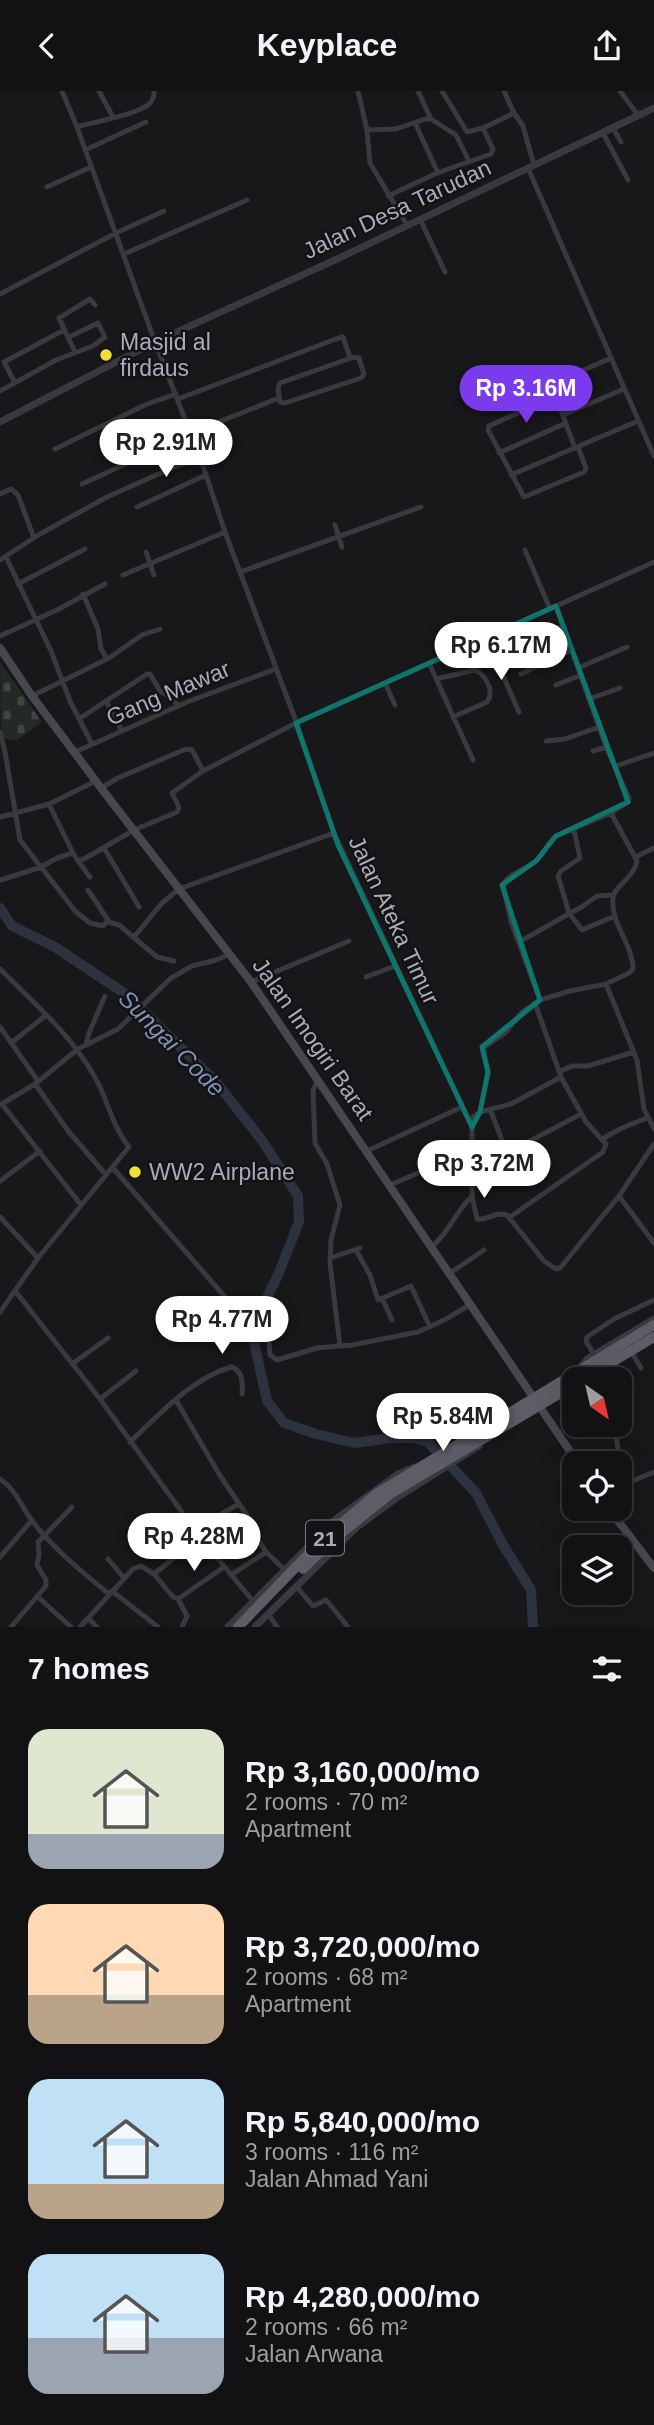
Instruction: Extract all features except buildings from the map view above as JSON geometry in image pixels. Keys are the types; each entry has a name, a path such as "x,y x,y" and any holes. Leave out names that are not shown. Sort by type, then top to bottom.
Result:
{"highway":[{"name":"21","path":"593,1367 654,1325"},
{"name":"21","path":"609,1367 632,1350 654,1339"},
{"name":"21","path":"462,1450 562,1387"},
{"name":"21","path":"238,1627 361,1515 428,1468 493,1433 537,1402 562,1391"},
{"name":"21","path":"247,1627 262,1607"}],"main road":[{"name":"Jalan Imogiri Barat","path":"0,648 32,696 251,982 570,1451"},
{"path":"618,1521 654,1568"}],"street":[{"name":"Jalan Ateka Timur","path":"62,91 200,458 334,834 472,1127"},
{"path":"99,91 113,117"},
{"path":"77,127 150,104 153,91"},
{"path":"358,91 368,130 370,163 407,225"},
{"path":"418,91 420,101 431,119 456,135 469,161"},
{"path":"442,91 465,131 483,128 514,113"},
{"path":"504,91 524,129 531,167 654,456"},
{"path":"621,91 638,115"},
{"name":"Jalan Desa Tarudan","path":"0,422 155,342 638,115 653,111"},
{"path":"368,130 396,129 431,119"},
{"path":"85,150 146,122"},
{"path":"415,123 438,173"},
{"path":"391,195 438,173 493,153 483,128"},
{"path":"613,128 621,142"},
{"path":"603,133 628,180"},
{"path":"47,187 91,167"},
{"path":"124,254 247,200"},
{"path":"0,294 164,211"},
{"path":"420,219 445,272"},
{"path":"75,352 60,317 90,299 95,305"},
{"path":"0,391 102,341 105,335 98,323 69,337"},
{"path":"15,383 2,363 64,330"},
{"path":"55,449 147,404 177,397 341,337 350,358"},
{"path":"350,358 359,358 363,373 361,378 285,404 279,398 280,383 350,358"},
{"path":"556,396 489,426 488,430 499,453 523,497 585,470 577,448 552,386 611,358"},
{"path":"563,415 624,389"},
{"path":"82,484 170,443 279,398"},
{"path":"512,475 638,421"},
{"path":"499,453 566,423"},
{"path":"92,744 62,683 36,619 2,557 107,497 180,464 200,458"},
{"path":"137,507 206,475"},
{"path":"0,494 11,489 15,491 34,538"},
{"path":"240,572 421,507"},
{"path":"335,526 342,547"},
{"path":"123,575 225,532"},
{"path":"18,584 85,549"},
{"path":"510,1217 603,1152 607,1146 581,1114 560,1075 511,922 503,884 509,877 536,861 550,841 611,813 628,802 564,626 525,550"},
{"path":"146,552 154,575"},
{"path":"78,861 134,830 177,812 179,807 172,793 203,771 296,723 654,562"},
{"path":"0,636 105,584"},
{"path":"83,594 98,629 101,649 107,659"},
{"path":"513,649 564,626"},
{"path":"32,696 107,659 139,637 160,629"},
{"path":"486,637 519,712"},
{"path":"578,668 627,647"},
{"path":"521,674 572,650"},
{"path":"429,663 473,760"},
{"name":"Gang Mawar","path":"75,752 178,706 276,669"},
{"path":"436,679 475,670 480,672 491,690 487,702 453,717"},
{"path":"79,719 149,673 160,691 172,698 178,706"},
{"path":"556,685 581,675"},
{"path":"385,683 395,705"},
{"path":"589,699 620,688"},
{"path":"106,701 122,731"},
{"path":"546,741 565,739 599,727"},
{"path":"0,732 20,840 84,920 99,926 108,922 119,925 157,957 174,961"},
{"path":"593,751 606,747"},
{"path":"0,817 49,804 186,749 192,750 203,771"},
{"path":"616,766 654,753"},
{"path":"49,804 73,853 90,877"},
{"path":"519,942 597,896 613,895 631,875 636,866 635,857 611,813"},
{"path":"574,830 580,858 558,876 569,913 582,930 615,916"},
{"path":"134,937 162,903 179,889 334,834"},
{"path":"104,848 139,907"},
{"path":"635,857 654,848"},
{"path":"1,880 73,853"},
{"path":"88,890 108,922"},
{"path":"480,1112 488,1072 483,1048 505,1033 522,1012 538,1002 570,991 606,984 633,969 632,957 615,916 613,895"},
{"path":"251,982 349,941"},
{"path":"81,1205 1,1104 36,1082 78,1049 118,1029 155,992 183,970 230,954"},
{"path":"366,977 395,966"},
{"path":"0,969 78,1049 99,1084 118,1133 129,1147 38,1258 0,1312"},
{"path":"606,984 634,1052 647,1118 654,1129"},
{"path":"86,1044 105,996"},
{"path":"11,1043 45,1016"},
{"path":"0,1027 69,1132 106,1175"},
{"path":"634,1052 588,1066 572,1066 511,1104 480,1112 473,1117 472,1196 477,1219 483,1220 501,1213 510,1217 544,1261 556,1269 560,1268 619,1196 654,1144"},
{"path":"318,1080 313,1090 315,1143 327,1164 340,1205 331,1240 330,1258 340,1346"},
{"path":"367,1151 462,1107"},
{"path":"490,1109 509,1153"},
{"path":"473,1165 501,1159 581,1114"},
{"path":"602,1139 647,1118"},
{"path":"0,1181 40,1151"},
{"path":"390,1185 432,1167"},
{"path":"113,1168 225,1297"},
{"path":"431,1247 438,1242 461,1206 472,1196"},
{"path":"619,1196 654,1243"},
{"path":"0,1217 38,1258"},
{"path":"330,1258 358,1249 370,1275 377,1300 411,1286 430,1328"},
{"path":"450,1273 484,1250"},
{"path":"16,1292 100,1399 200,1537 277,1627"},
{"path":"382,1298 392,1320"},
{"path":"593,1355 586,1341 587,1336 614,1319 654,1300"},
{"path":"266,1308 270,1355 274,1360 317,1348 418,1332 471,1304"},
{"path":"584,1367 587,1359 654,1319"},
{"path":"72,1364 108,1338"},
{"path":"632,1350 641,1368"},
{"path":"130,1441 176,1400 205,1379 231,1367 240,1375 242,1394"},
{"path":"100,1399 136,1371"},
{"path":"176,1400 266,1552 285,1570"},
{"path":"255,1627 262,1607 285,1570 337,1518 398,1474 428,1468"},
{"path":"228,1627 296,1586 357,1527 398,1497 428,1468"},
{"path":"632,1481 654,1473"},
{"path":"0,1479 15,1493 45,1535 79,1570 158,1627"},
{"path":"194,1529 239,1504"},
{"path":"11,1627 46,1584 36,1562 39,1555 38,1542 72,1507"},
{"path":"0,1557 32,1520"},
{"path":"153,1574 200,1537"},
{"path":"231,1574 266,1552"},
{"path":"108,1559 124,1578"},
{"path":"80,1627 133,1569 141,1566 178,1599 187,1616 182,1627"},
{"path":"178,1599 224,1567"},
{"path":"296,1586 312,1605 326,1600 348,1627"},
{"path":"37,1596 71,1627"},
{"path":"88,1618 97,1627"}],"highlighted area":[{"path":"556,606 628,802 556,836 536,861 502,885 540,1000 482,1047 488,1072 480,1112 472,1127 338,845 296,723"}],"green space":[{"path":"0,662 42,722 16,741 4,738 1,733"}],"waterway":[{"name":"Sungai Code","path":"0,908 12,926 55,947 127,995 216,1082 261,1139 298,1196 299,1222 256,1321 254,1342 267,1401 284,1423 316,1434 354,1443 391,1438 413,1438 428,1442 476,1493 503,1545 531,1590 533,1627"}],"place":[{"name":"Masjid al firdaus","path":"106,355"},
{"name":"WW2 Airplane","path":"135,1172"}]}
